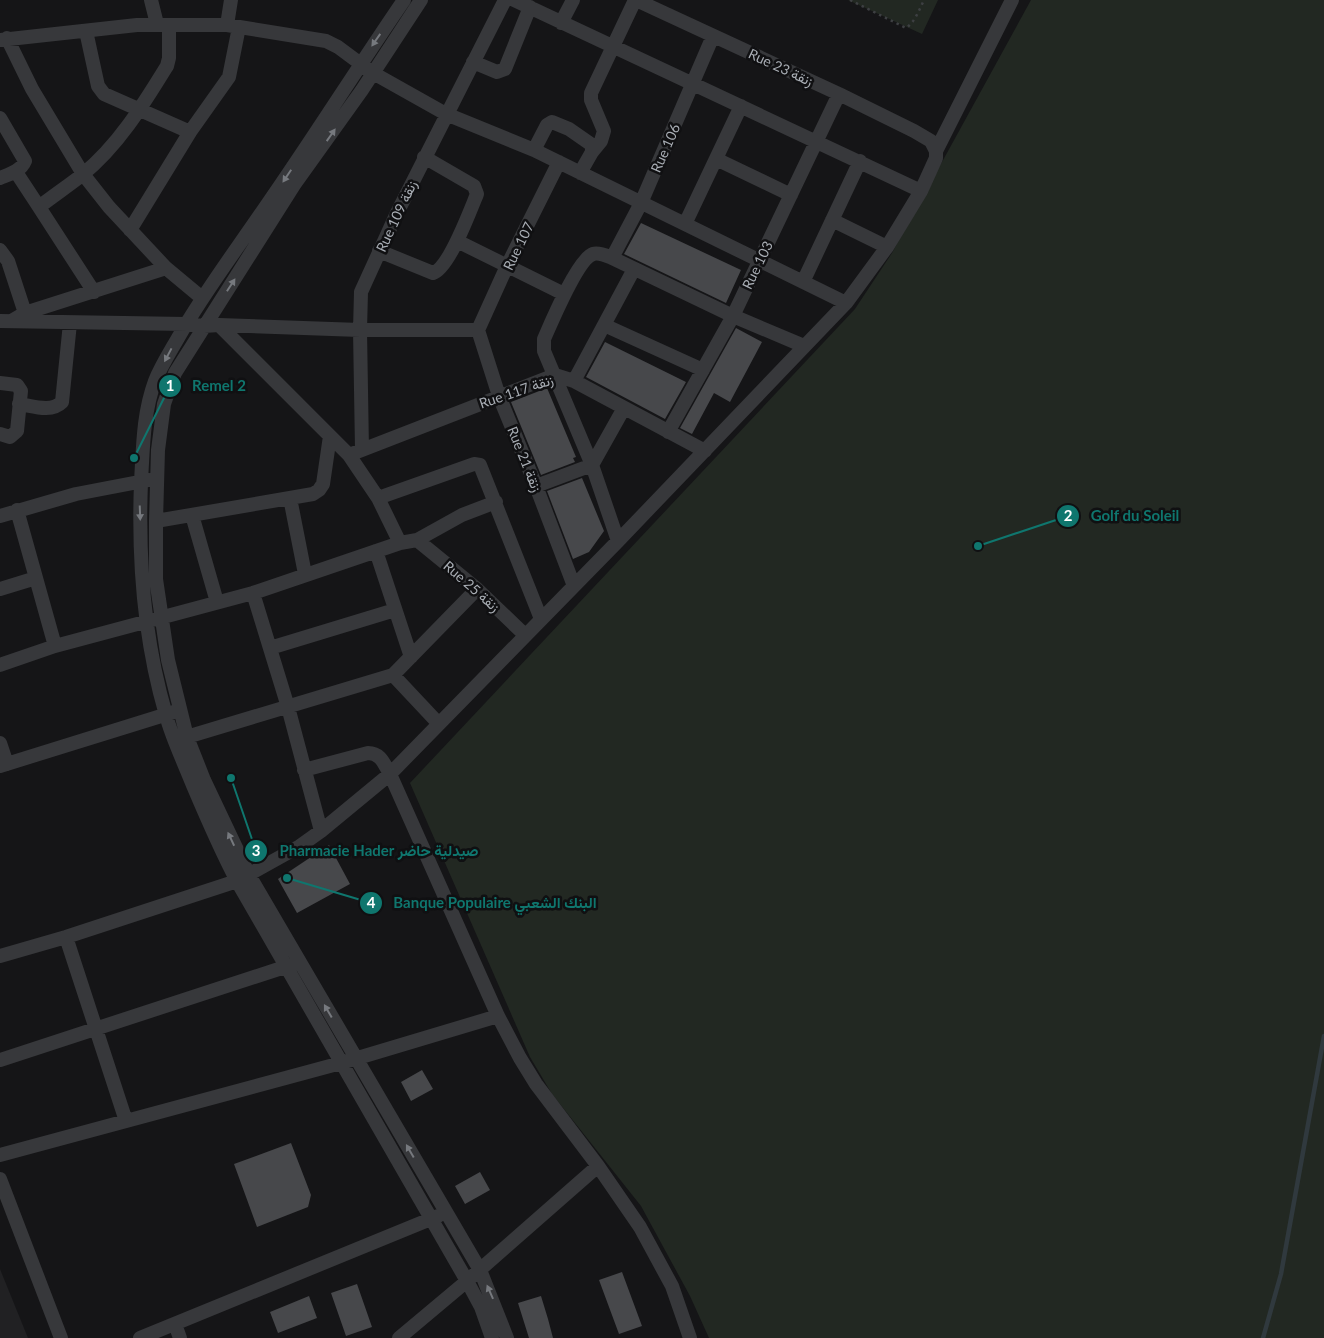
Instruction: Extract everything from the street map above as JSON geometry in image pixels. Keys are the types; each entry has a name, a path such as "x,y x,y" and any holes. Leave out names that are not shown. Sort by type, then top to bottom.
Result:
{"street":[{"path":"39,207 83,174 103,155 140,109 167,66 169,58 163,24 151,0"},
{"path":"130,230 190,132 229,77 233,26 231,0"},
{"path":"181,739 166,715 147,622 142,580 140,503 142,447 150,397 163,365 202,298 293,167 360,63 404,0"},
{"path":"421,0 373,73 294,186 212,326 175,373 168,389 161,421 156,521 156,579 170,668 180,711 181,739 203,812 243,878 300,962 480,1270 507,1338"},
{"name":"Rue 109 زنقة","path":"362,450 361,292 424,157 505,0"},
{"path":"514,0 921,191"},
{"path":"562,22 573,0"},
{"path":"580,173 604,132 591,100 591,93 636,0"},
{"name":"Rue 23 زنقة","path":"636,0 839,94 924,137 931,142 936,151"},
{"path":"0,956 66,937 243,878 321,832 390,774 472,692 846,303 887,247 921,191 936,158 936,151 1012,0"},
{"path":"473,62 497,72 505,69 530,7"},
{"path":"202,298 166,268 109,207 83,174 4,39 163,24 233,26 326,41 338,47 373,73 446,114 534,150 846,303"},
{"path":"86,31 98,86 108,97 140,109 190,132"},
{"name":"Rue 106","path":"612,258 641,203 714,36"},
{"name":"Rue 103","path":"668,432 732,316 839,94"},
{"path":"684,224 740,106"},
{"path":"534,150 548,125 552,122 569,129 589,142 592,145 592,152"},
{"path":"0,178 16,172 26,160 2,126"},
{"path":"379,252 433,273 441,269 457,241 477,194 476,190 474,186 424,157"},
{"path":"716,159 790,195"},
{"path":"803,282 860,161"},
{"name":"Rue 107","path":"478,330 507,266 559,162"},
{"path":"16,172 94,292"},
{"path":"832,220 887,247"},
{"path":"457,241 564,294"},
{"path":"0,250 8,261 24,313"},
{"path":"618,541 592,465 544,351 544,339 564,294 588,257 598,253 612,258 732,316 804,346"},
{"path":"5,321 24,313 166,268"},
{"path":"574,381 634,269"},
{"path":"5,321 186,324 360,330 478,330"},
{"path":"19,404 49,408 57,407 62,402 70,323"},
{"path":"604,325 703,370"},
{"path":"212,326 349,455 378,498 400,543"},
{"name":"Rue 21 زنقة","path":"478,330 499,396 574,586"},
{"name":"Rue 117 زنقة","path":"349,455 555,375 574,381 705,451"},
{"path":"0,383 18,386 21,391 18,431 10,437 0,434"},
{"path":"536,486 592,465 624,408"},
{"path":"156,521 312,494 321,487 330,436"},
{"path":"378,498 478,464 482,468 496,502 541,619"},
{"path":"0,516 76,494 141,480 158,480"},
{"path":"290,498 306,574"},
{"path":"0,665 55,646 253,592 400,543 417,540 462,515 496,502"},
{"path":"17,510 55,646"},
{"path":"192,514 217,602"},
{"name":"Rue 25 زنقة","path":"417,540 477,589 525,635"},
{"path":"376,551 411,657"},
{"path":"0,589 36,578"},
{"path":"181,739 393,675 477,589"},
{"path":"253,592 288,707 321,832"},
{"path":"270,648 395,610"},
{"path":"393,675 439,724"},
{"path":"0,743 4,765 180,711"},
{"path":"304,770 368,753 378,755 390,774 498,1016 520,1058 536,1084 598,1166 640,1227 672,1286 690,1338"},
{"path":"243,878 286,966 467,1281 481,1307 492,1338"},
{"path":"66,937 126,1121"},
{"path":"0,1060 300,962"},
{"path":"0,1155 342,1063 498,1016"},
{"path":"399,1338 480,1270 598,1166"},
{"path":"0,1179 60,1338"},
{"path":"140,1338 446,1212"},
{"path":"176,1324 180,1338"}],"path":[{"path":"850,0 906,28 915,18 924,0"}],"shaded area":[{"path":"848,0 938,0 922,34"},
{"path":"1031,0 1324,0 1324,1338 709,1338 690,1296 641,1206 552,1094 530,1057 410,783 855,309 892,253"},
{"path":"0,1269 28,1338 0,1338"}],"building":[{"path":"641,223 741,270 726,303 624,254"},
{"path":"736,328 762,342 730,402 714,393 692,434 680,428"},
{"path":"605,342 686,382 665,419 586,377"},
{"path":"547,388 576,457 573,458 575,462 541,475 511,402"},
{"path":"582,478 604,531 589,552 573,559 547,491"},
{"path":"329,845 350,884 297,913 278,879"},
{"path":"422,1070 433,1089 411,1101 401,1082"},
{"path":"291,1143 311,1195 308,1207 257,1227 234,1164"},
{"path":"480,1172 490,1190 465,1204 455,1186"},
{"path":"622,1272 642,1326 619,1334 599,1280"},
{"path":"357,1284 372,1327 346,1336 331,1293"},
{"path":"309,1296 317,1318 278,1333 270,1312"},
{"path":"541,1296 553,1338 529,1338 518,1303"}],"waterway":[{"path":"1263,1338 1281,1274 1324,1036"}],"place":[{"name":"Remel 2","path":"134,458"},
{"name":"Golf du Soleil","path":"978,546"},
{"name":"Pharmacie Hader صيدلية حاضر","path":"231,778"},
{"name":"Banque Populaire البنك الشعبي","path":"287,878"}]}
